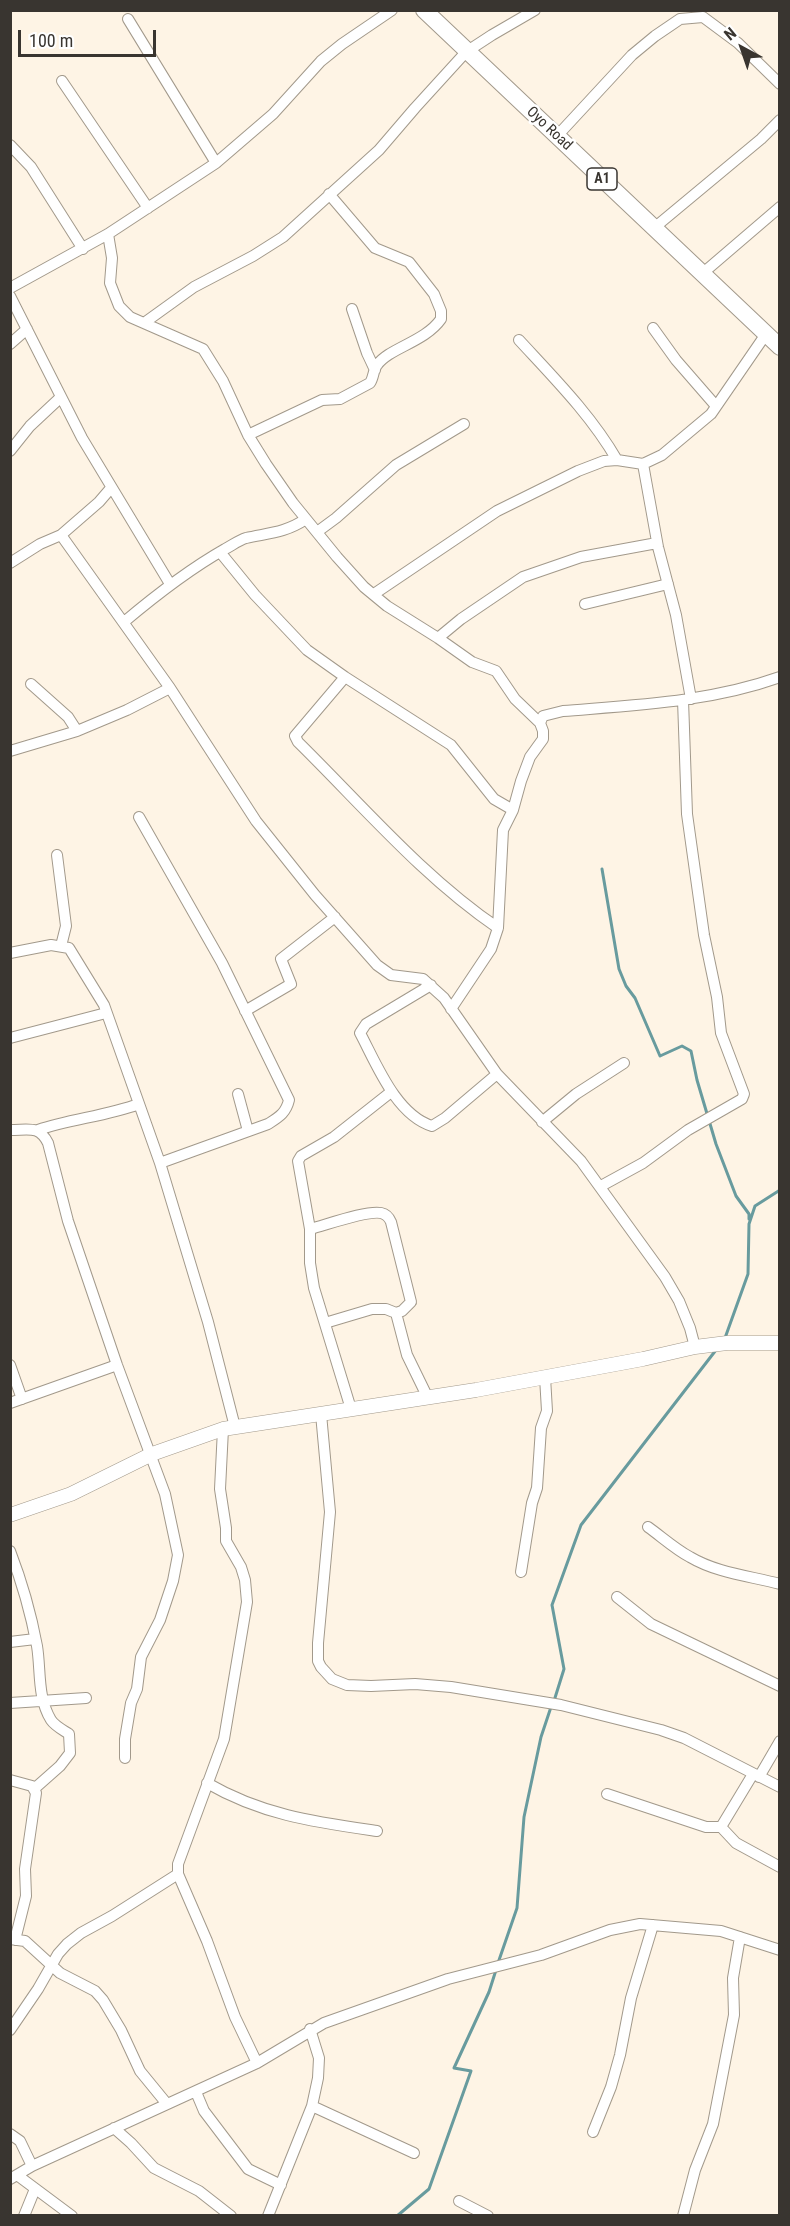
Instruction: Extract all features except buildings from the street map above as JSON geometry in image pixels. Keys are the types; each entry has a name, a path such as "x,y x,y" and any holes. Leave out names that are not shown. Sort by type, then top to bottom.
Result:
{"highway":[{"name":"Oyo Road","path":"424,10 780,347"}],"main road":[{"path":"10,1515 71,1494 152,1454 229,1428 545,1377 695,1347 727,1343 780,1343"}],"street":[{"path":"170,584 82,438 27,329 11,290 108,234 216,163 273,114 321,61 392,10"},
{"path":"144,323 194,286 253,256 283,237 379,150 466,52 535,10"},
{"path":"557,136 632,55 680,19 703,17 738,43 780,84"},
{"path":"128,19 216,163"},
{"path":"62,81 148,208"},
{"path":"654,228 761,140 780,120"},
{"path":"10,145 31,167 83,249"},
{"path":"248,435 322,400 340,399 370,383 375,370 384,358 436,326 441,319 441,311 434,294 409,262 375,248 329,194"},
{"path":"703,273 780,207"},
{"path":"108,234 112,258 110,283 118,306 130,317 203,349 223,381 248,435 286,494 364,587 387,606 472,662 496,671 515,699 540,723 543,739 530,757 513,810 503,830 498,928 491,949 451,1009"},
{"path":"352,309 366,353 375,370"},
{"path":"653,328 682,367 716,406"},
{"path":"10,344 27,329"},
{"path":"374,594 497,511 578,471 604,461 617,460 643,464 662,455 682,440 716,406 766,334"},
{"path":"519,340 579,406 606,441 617,460"},
{"path":"10,451 30,426 61,397"},
{"path":"317,532 396,465 464,424"},
{"path":"601,1186 643,1163 688,1130 742,1100 744,1094 721,1033 717,996 704,935 695,866 689,842 687,700 676,615 657,543 643,464"},
{"path":"10,563 40,543 61,535 99,502 111,488"},
{"path":"124,622 170,584 220,552 245,538 264,534 270,536 306,519"},
{"path":"61,535 170,688 256,821 363,951 391,975 415,977 431,985 444,998 497,1074 581,1161 601,1186 665,1277 679,1301 695,1347"},
{"path":"438,638 461,619 523,577 581,557 657,543"},
{"path":"220,552 287,632 307,650 451,745 494,799 513,810"},
{"path":"585,604 668,584"},
{"path":"345,677 295,736 298,742 437,882 498,928"},
{"path":"540,723 543,716 563,711 687,700 749,688 780,677"},
{"path":"31,684 68,717 77,731"},
{"path":"10,751 77,731 127,711 170,688"},
{"path":"139,818 222,963 289,1100 287,1109 279,1117 248,1131 160,1163"},
{"path":"57,855 66,926 61,946"},
{"path":"245,1011 291,984 281,959 335,917"},
{"path":"10,953 40,946 69,948 106,1013 160,1163 208,1322 229,1428 220,1489 226,1540 241,1567 247,1602 224,1739 178,1864 178,1874 207,1941 235,2017 257,2063"},
{"path":"431,985 361,1029 360,1033 391,1092 415,1118 432,1126 445,1118 497,1074"},
{"path":"10,1038 106,1013"},
{"path":"542,1122 576,1094 624,1062"},
{"path":"351,1409 314,1288 310,1263 310,1229 298,1161 301,1156 334,1137 391,1092"},
{"path":"238,1094 248,1131"},
{"path":"10,1130 38,1130 64,1121 139,1104"},
{"path":"38,1130 48,1143 68,1221 117,1365 152,1454 165,1494 178,1555 173,1581 160,1620 141,1657 137,1689 131,1703 125,1739 125,1758"},
{"path":"310,1229 371,1213 382,1213 388,1216 392,1222 411,1302 407,1308 396,1313 386,1309 372,1309 325,1323"},
{"path":"396,1313 407,1355 427,1396"},
{"path":"10,1365 22,1399"},
{"path":"10,1403 117,1365"},
{"path":"521,1572 532,1503 537,1488 541,1428 547,1412 545,1377"},
{"path":"321,1414 330,1512 318,1661 332,1679 347,1685 416,1684 451,1687 561,1705 684,1738 780,1787"},
{"path":"648,1527 691,1558 721,1570 780,1584"},
{"path":"10,1551 30,1612 43,1699 51,1720 69,1734 70,1753 60,1766 34,1789"},
{"path":"616,1597 651,1624 780,1686"},
{"path":"10,1642 35,1639"},
{"path":"10,1703 43,1699 86,1698"},
{"path":"721,1827 780,1741"},
{"path":"10,1780 27,1784 36,1793 24,1869 26,1896 13,1940 26,1941 60,1973 95,1991 121,2030 140,2071 167,2104"},
{"path":"207,1783 230,1796 271,1812 305,1821 377,1830"},
{"path":"607,1794 706,1827 721,1827 736,1843 780,1867"},
{"path":"10,2030 58,1954 81,1933 178,1874"},
{"path":"14,2177 32,2166 257,2063 310,2029 448,1979 541,1955 610,1930 640,1924 721,1931 780,1950"},
{"path":"593,2132 611,2087 631,1998 653,1925"},
{"path":"683,2216 695,2170 715,2114 734,2014 732,1978 740,1937"},
{"path":"268,2216 312,2106 318,2078 319,2058 310,2029"},
{"path":"196,2092 204,2111 248,2169 281,2185"},
{"path":"312,2106 414,2153"},
{"path":"114,2128 154,2169 199,2191 231,2216"},
{"path":"10,2134 20,2141 32,2166"},
{"path":"14,2177 35,2188 72,2216"},
{"path":"24,2216 35,2188"},
{"path":"459,2200 488,2216"}],"waterway":[{"path":"602,869 619,969 626,986 635,998 660,1056 682,1046 691,1051 716,1144 736,1196 749,1214 749,1219"},
{"path":"725,1338 748,1274 749,1224 755,1206 780,1190"},
{"path":"554,1701 564,1669 552,1605 581,1525 716,1350"},
{"path":"498,1963 517,1908 524,1817 541,1737 551,1707"},
{"path":"397,2216 429,2189 471,2071 454,2068 489,1992 496,1970"}]}
